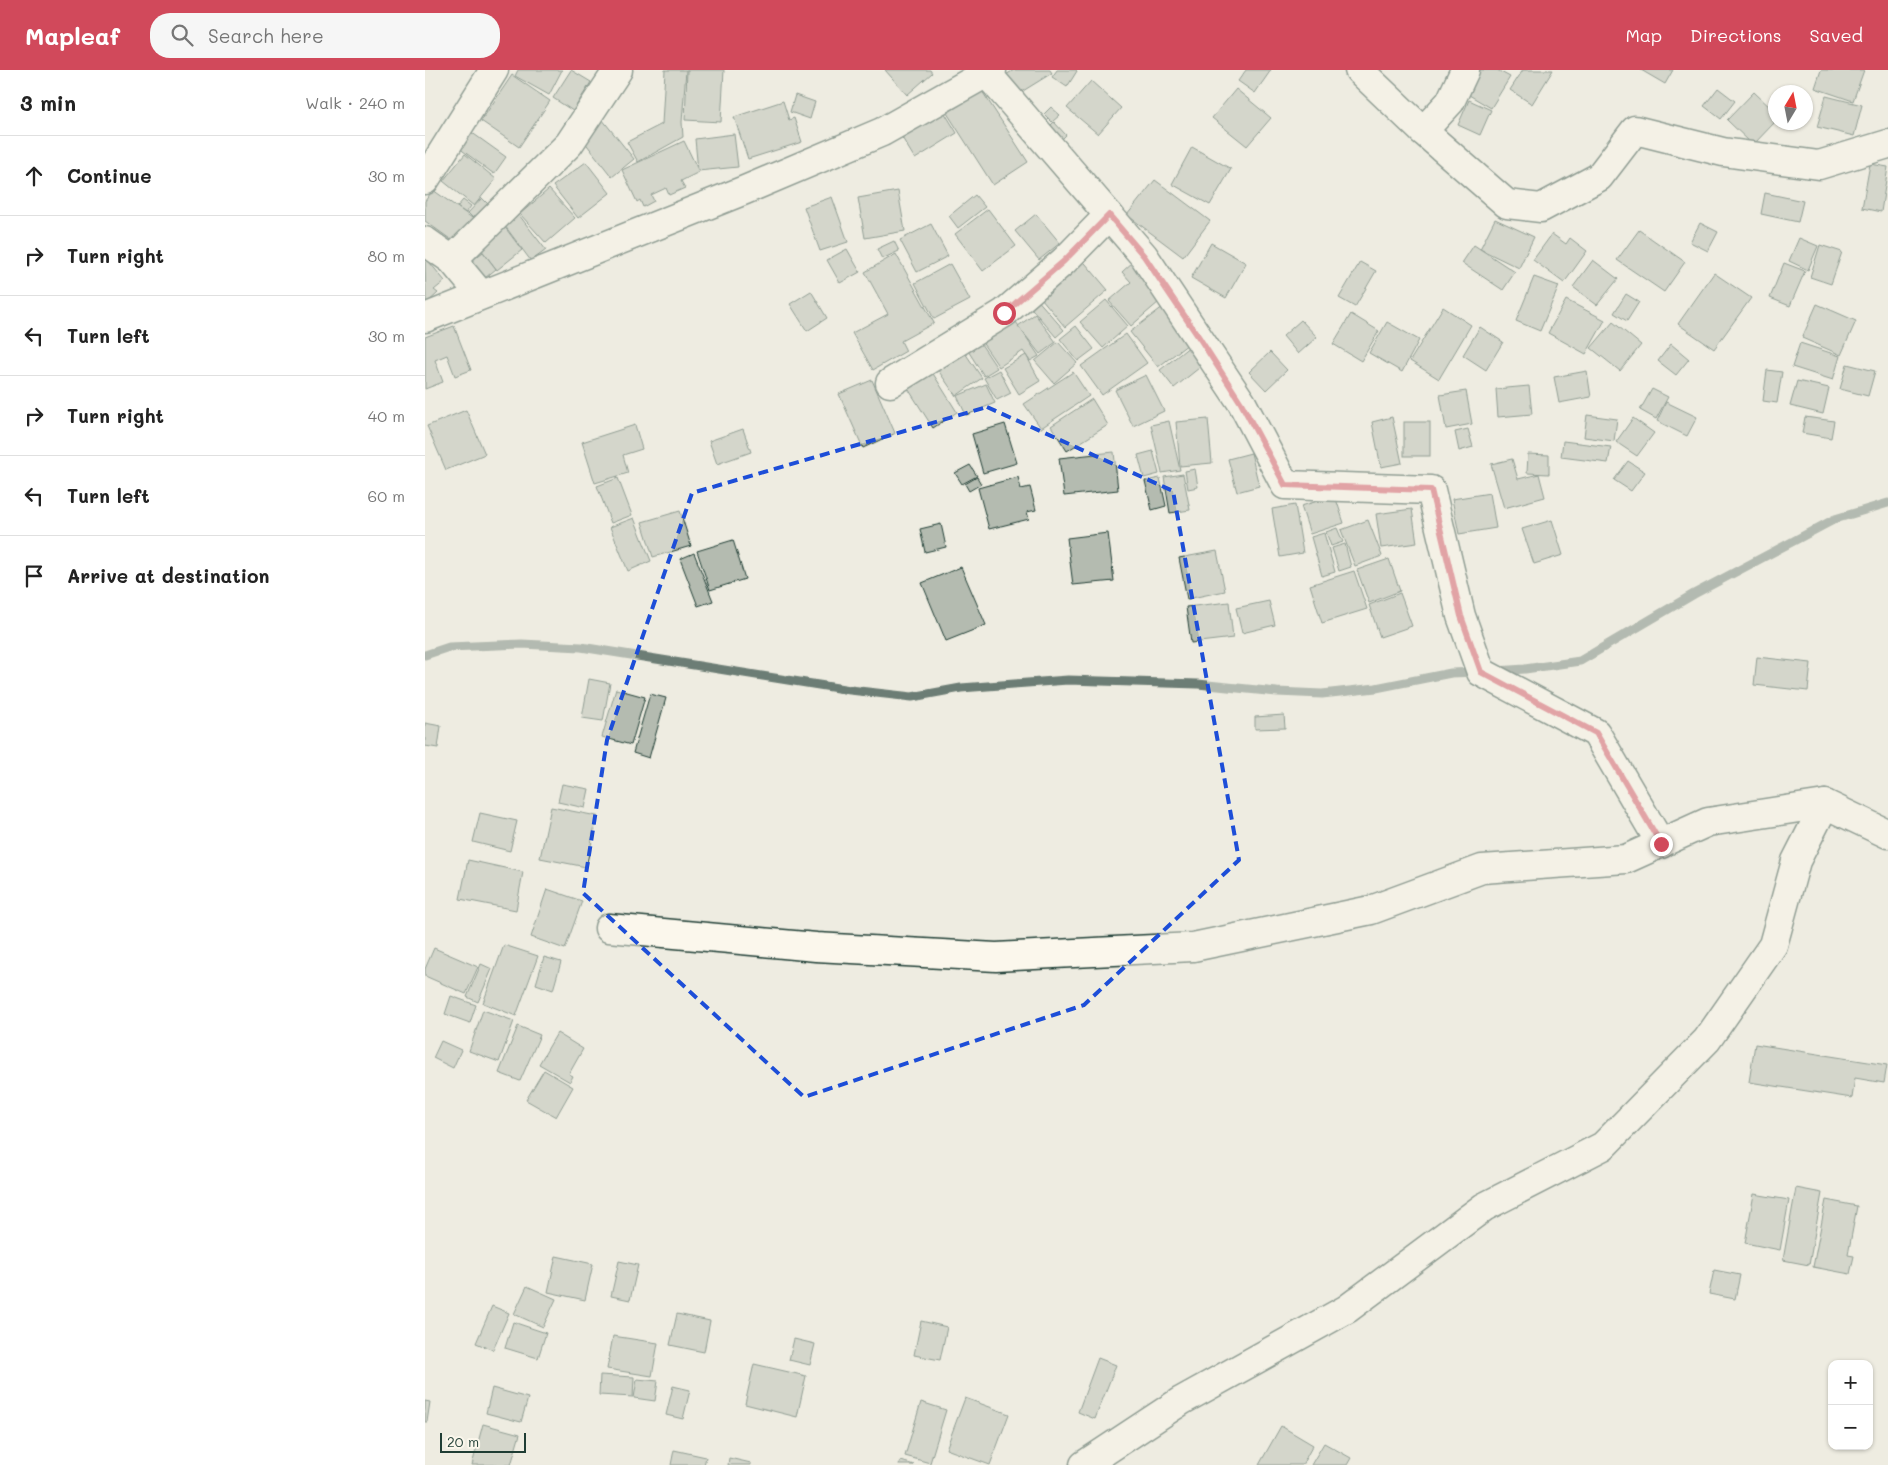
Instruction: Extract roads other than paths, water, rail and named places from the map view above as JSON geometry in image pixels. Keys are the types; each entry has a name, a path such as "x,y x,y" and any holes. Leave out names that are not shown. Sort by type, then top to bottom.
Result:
{"street":[{"path":"425,180 494,70"},
{"path":"452,260 569,144 618,70"},
{"path":"1359,70 1423,131 1507,204 1541,208 1599,177 1635,130 1723,152 1819,165 1888,144"},
{"path":"1423,131 1450,102 1465,70"},
{"path":"425,318 745,190 882,132 988,71 1144,256 1241,403 1285,485 1431,490 1461,616 1481,672 1596,733 1661,844"},
{"path":"890,383 1004,313 1064,261 1109,215"},
{"path":"425,241 452,260 481,295"},
{"path":"1084,1465 1181,1401 1347,1309 1484,1207 1603,1146 1707,1040 1773,945 1796,861 1825,804"},
{"path":"609,928 816,947 996,957 1193,947 1371,910 1482,869 1626,859 1708,822 1825,804 1888,834"}],"waterway":[{"path":"1496,671 1580,661 1694,594 1835,519 1888,503"},
{"path":"425,655 449,647 522,644 581,647 850,690 912,697 961,688 1068,680 1198,684 1277,692 1322,694 1376,688 1451,673 1478,672"}]}
